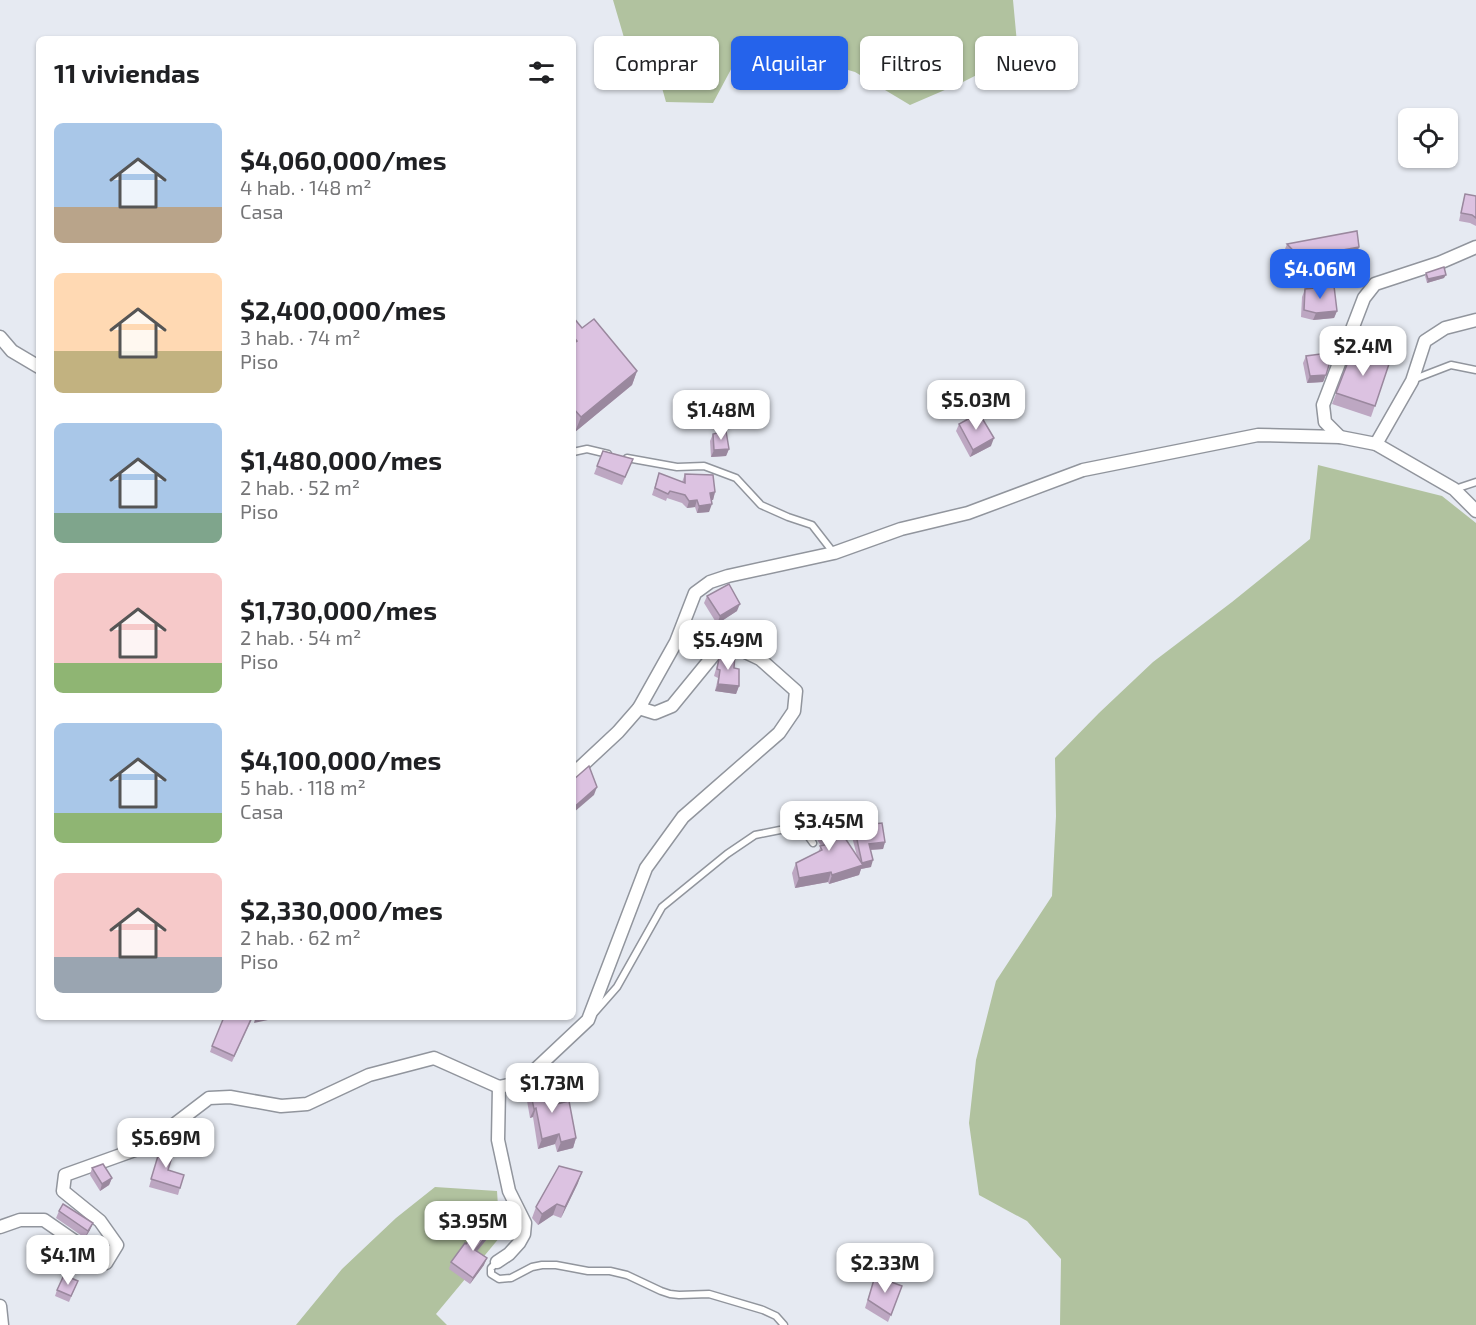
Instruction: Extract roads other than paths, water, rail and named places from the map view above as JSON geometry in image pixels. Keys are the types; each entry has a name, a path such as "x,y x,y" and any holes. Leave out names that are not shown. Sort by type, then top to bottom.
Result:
{"street":[{"path":"1340,437 1325,422 1323,405 1364,298 1376,284 1439,263 1476,247"},
{"path":"1376,444 1412,381 1425,342 1445,328 1476,320"},
{"path":"0,337 12,351 36,365"},
{"path":"576,771 618,732 639,708 676,642 696,593 710,582 834,553 901,529 968,513 1083,470 1258,435 1340,437 1376,444 1454,489 1476,511"},
{"path":"0,1227 20,1220 44,1220 106,1263 117,1245 100,1221 63,1191 65,1175 146,1146 209,1098 230,1097 281,1106 308,1104 369,1075 434,1058 499,1088 522,1082 588,1020 646,868 683,817 779,733 794,711 796,691 760,659 737,648 717,651 672,706 655,713 639,708"},
{"path":"497,1262 519,1243 524,1234 525,1223 509,1191 498,1140 499,1088"},
{"path":"0,1306 2,1325"}],"lane":[{"path":"1412,381 1451,365 1476,370"},
{"path":"576,451 587,449 613,456"},
{"path":"623,458 677,467 704,466 736,478 761,506 812,525 834,553"},
{"path":"1454,489 1476,482"},
{"path":"588,1020 617,987 662,907 727,854 755,836 780,830 803,830 813,843"},
{"path":"497,1262 491,1268 491,1274 499,1279 511,1278 532,1267 542,1265 556,1265 588,1271 610,1271 627,1275 670,1294 709,1294 752,1306 776,1316 784,1325"}]}
